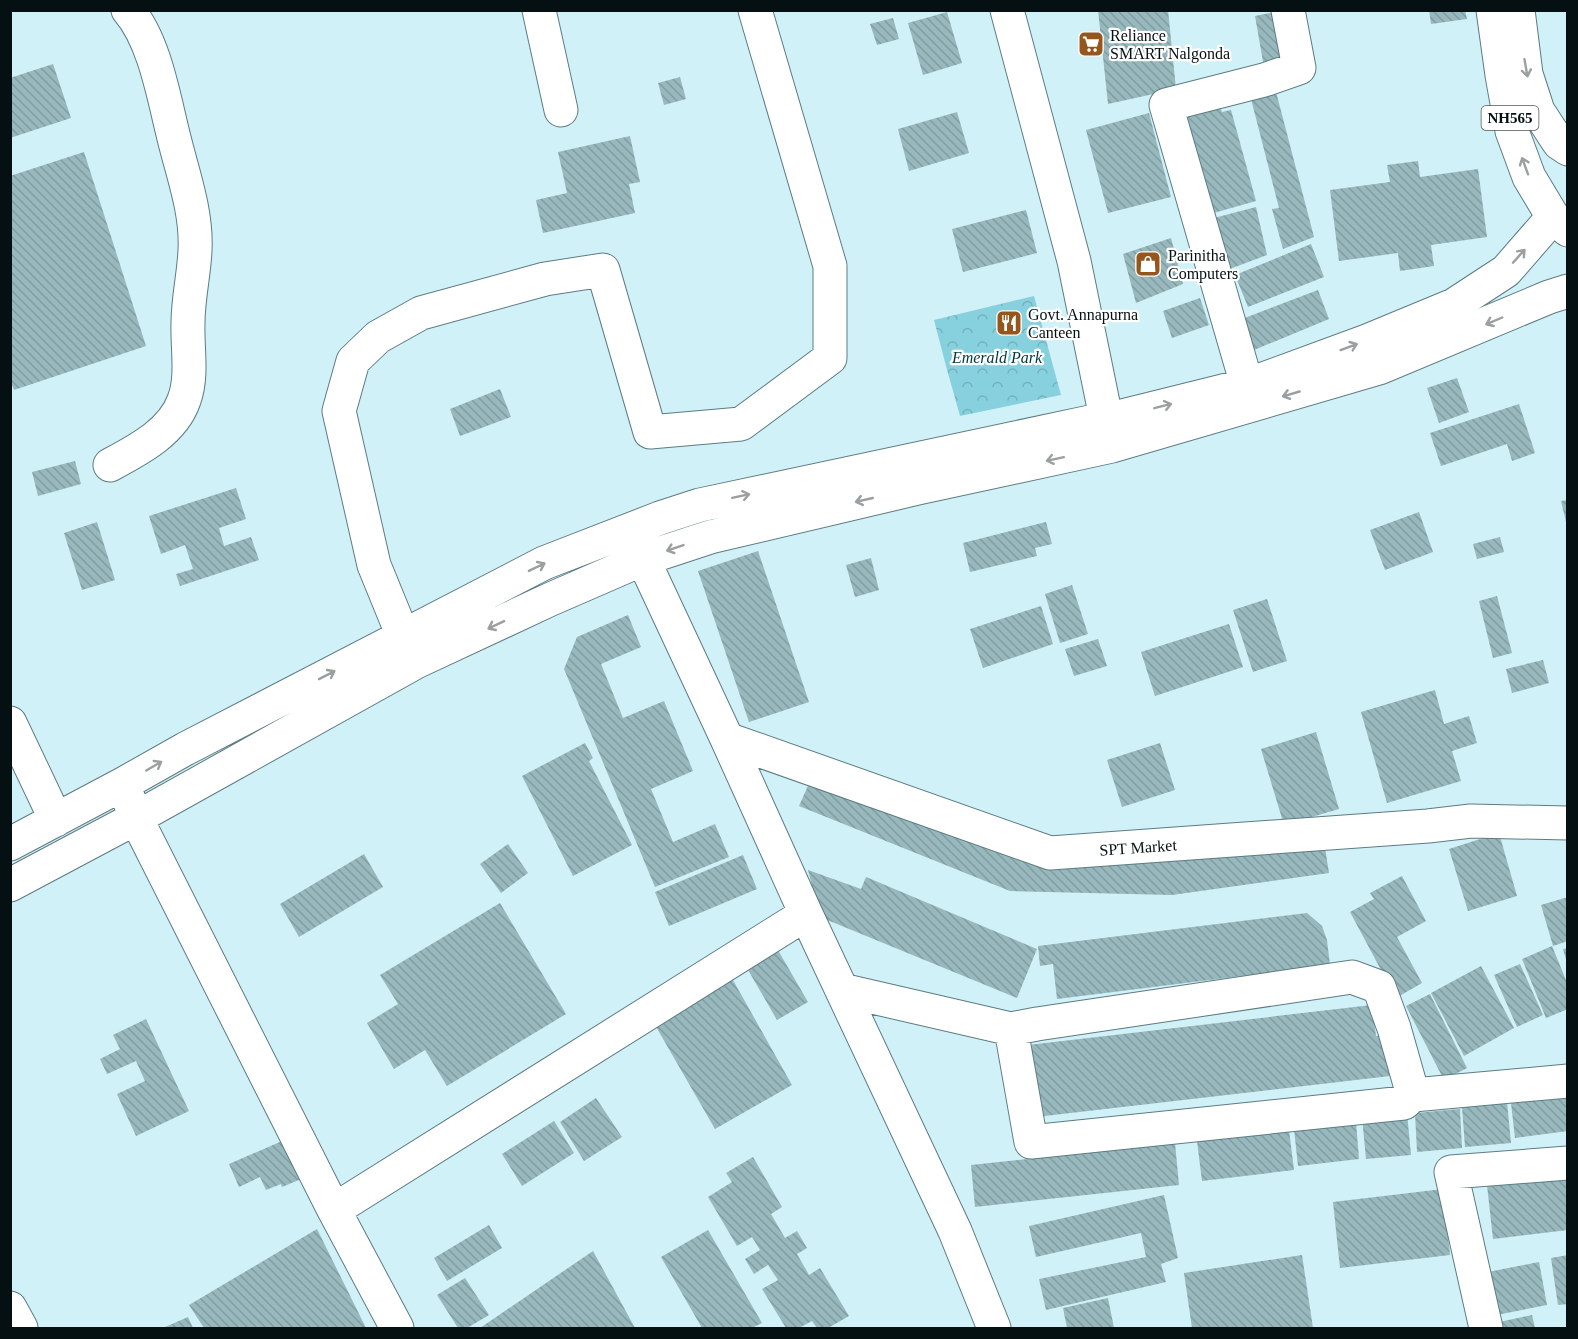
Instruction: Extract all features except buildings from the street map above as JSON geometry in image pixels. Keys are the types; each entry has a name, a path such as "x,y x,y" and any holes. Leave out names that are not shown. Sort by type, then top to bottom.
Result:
{"main road":[{"path":"110,465 135,452 153,439 175,418 184,400 189,380 188,303 195,249 192,209 154,59 136,19 128,10"},
{"path":"539,10 561,110"},
{"path":"403,636 374,565 339,411 353,361 378,337 421,313 545,279 603,270 650,432 741,424 830,358 830,266 755,10"},
{"path":"1007,10 1074,261 1109,433"},
{"path":"1247,385 1166,105 1264,80 1299,68 1288,10"},
{"name":"NH565","path":"1493,10 1512,131 1529,177 1563,213"},
{"name":"NH565","path":"1518,10 1526,74 1538,111 1559,143 1568,149"},
{"path":"10,844 185,749 544,563 700,505 1057,429 1109,433 1367,341 1454,305 1506,271 1563,213"},
{"path":"10,885 136,818 416,662 643,559 710,537 918,488 1109,433 1379,368 1568,291"},
{"path":"633,528 643,559 955,1231 994,1329"},
{"path":"10,723 56,820"},
{"name":"SPT Market","path":"727,739 1050,853 1416,827 1471,821 1568,823"},
{"path":"123,784 136,818 334,1210 397,1329"},
{"path":"334,1210 806,914"},
{"path":"842,990 1011,1029 1037,1023 1352,977 1379,987 1394,1028 1413,1095"},
{"path":"1011,1029 1031,1142 1404,1103 1413,1095 1568,1081"},
{"path":"1486,1329 1451,1172 1568,1162"},
{"path":"10,1308 21,1329"}],"green space":[{"name":"Emerald Park","path":"1034,296 1061,395 960,416 934,320"}],"place":[{"name":"Reliance SMART Nalgonda","path":"1091,44"},
{"name":"Parinitha Computers","path":"1148,264"},
{"name":"Govt. Annapurna Canteen","path":"1009,323"}]}
